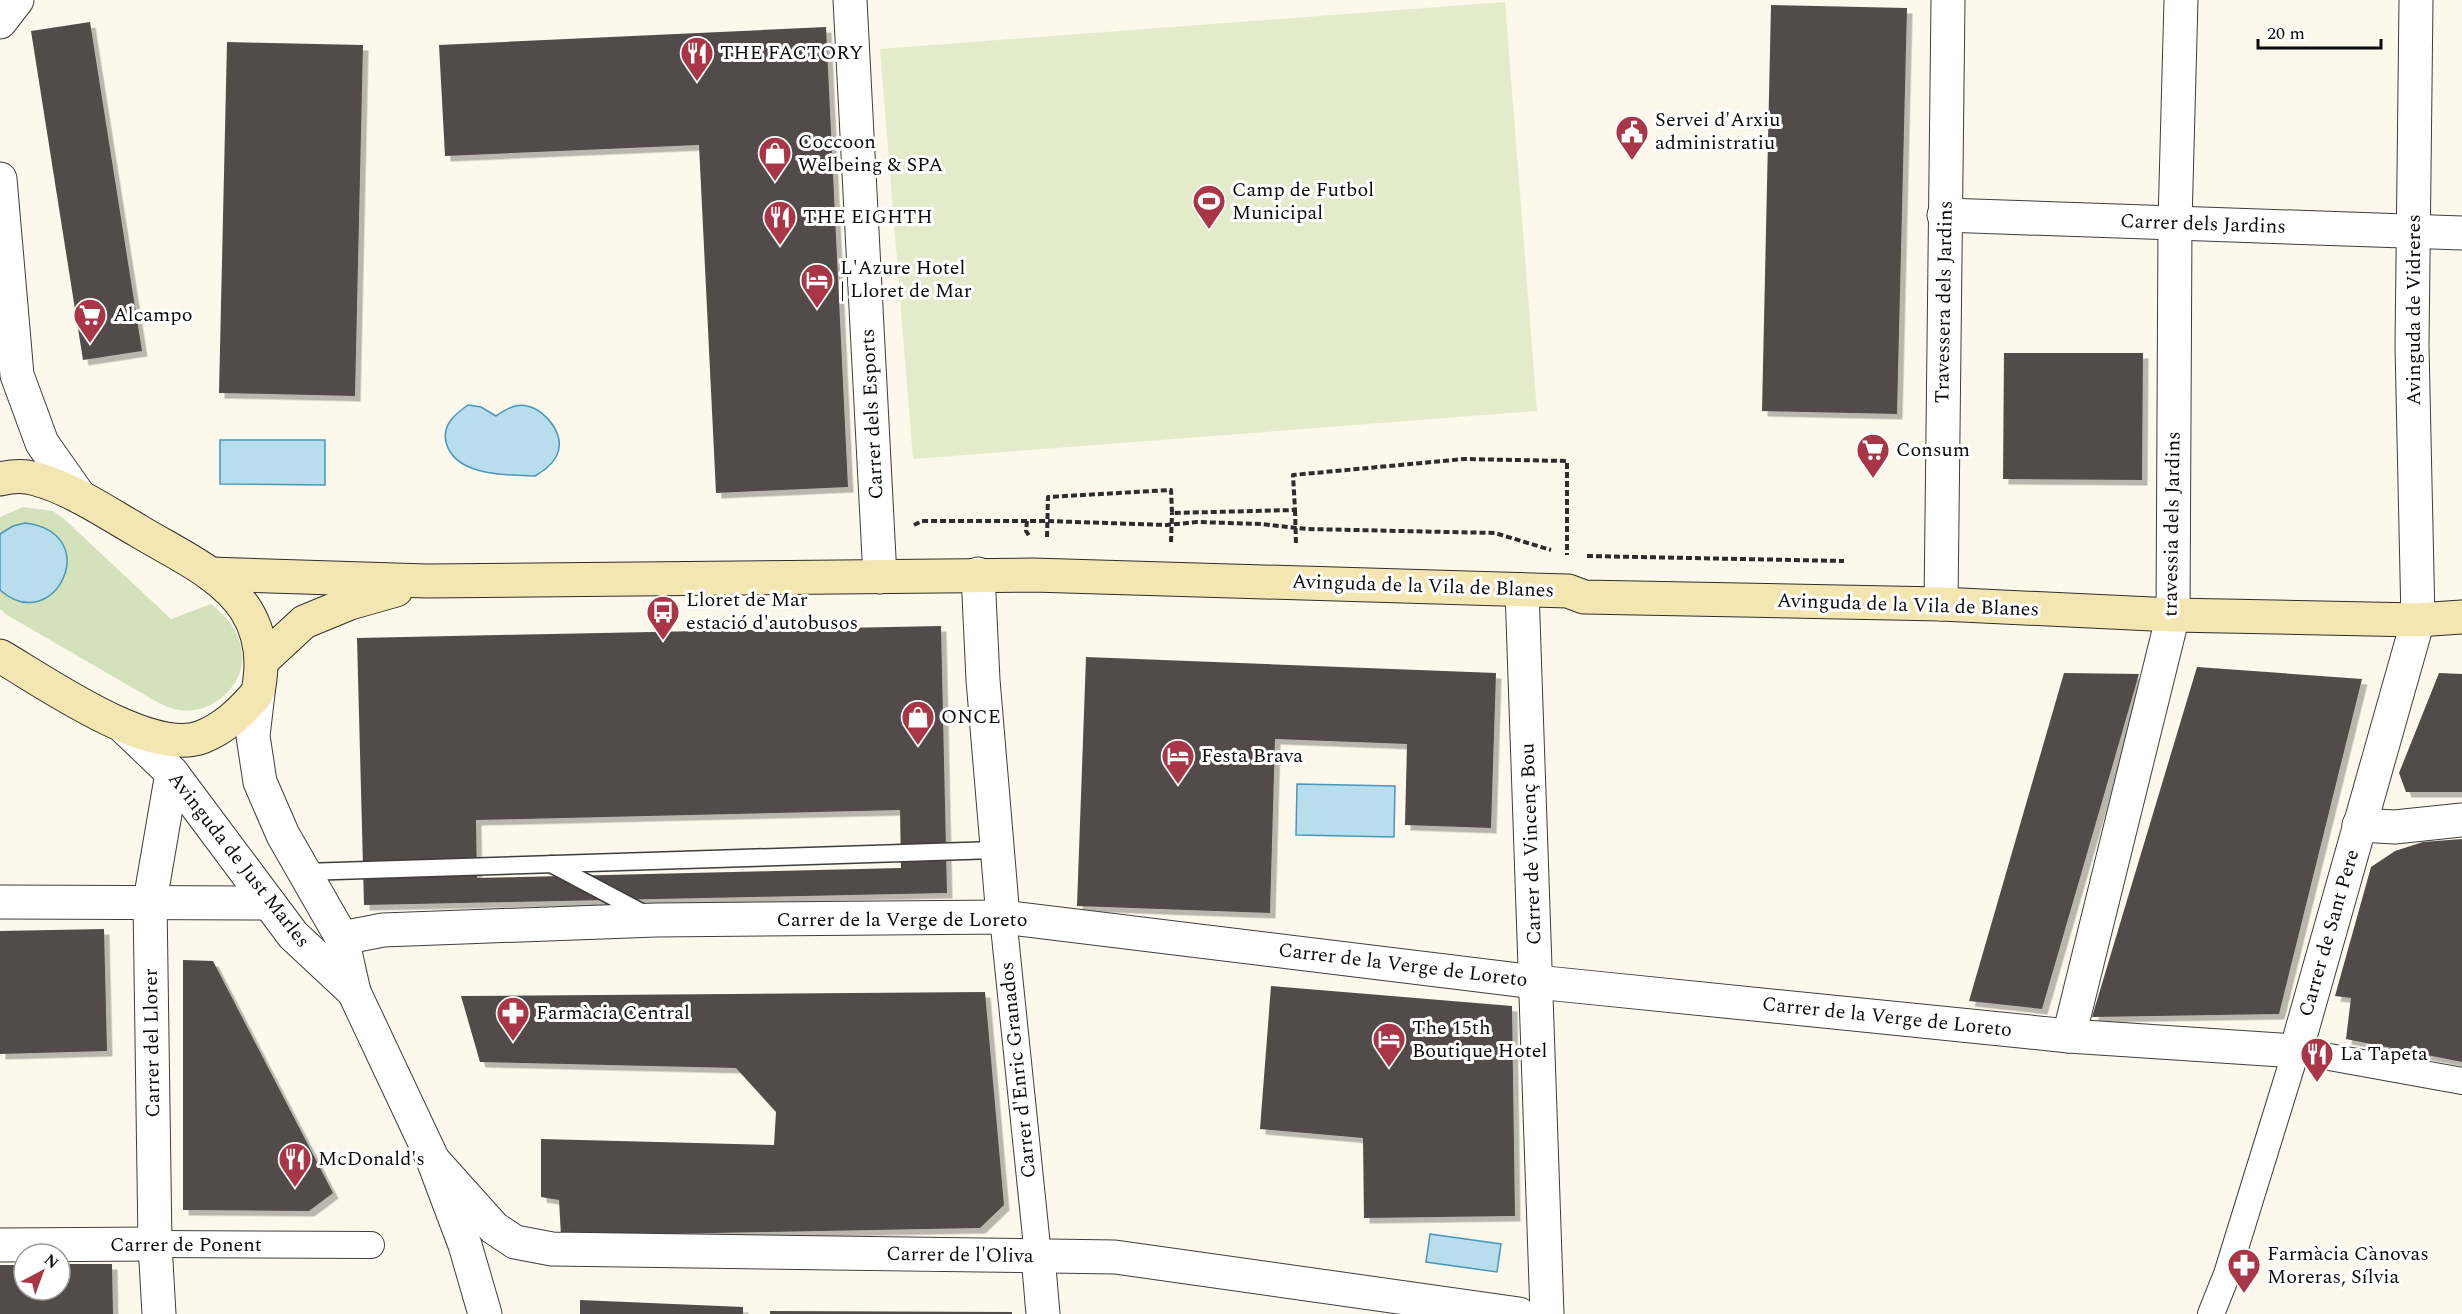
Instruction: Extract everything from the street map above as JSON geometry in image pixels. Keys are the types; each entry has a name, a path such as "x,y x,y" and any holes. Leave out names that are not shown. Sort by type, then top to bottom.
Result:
{"main road":[{"path":"0,479 14,476 33,478 80,497 210,574 233,594 246,611 255,630 262,661 258,693 233,720 200,738 169,740 125,728 0,656"},
{"name":"Avinguda de la Vila de Blanes","path":"210,574 427,581 978,574 1568,591 1584,597 1941,604 2173,615 2418,620 2462,617"},
{"name":"Avinguda de la Vila de Blanes","path":"262,661 304,622 350,603 427,581"}],"street":[{"path":"0,22 17,0"},
{"name":"Carrer dels Esports","path":"850,0 880,577"},
{"name":"Travessera dels Jardins","path":"1941,604 1948,0"},
{"name":"travessia dels Jardins","path":"2069,1036 2173,615 2175,222 2181,0"},
{"name":"Avinguda de Vidreres","path":"2416,0 2412,346 2418,620"},
{"path":"0,178 17,375 42,443 80,497"},
{"name":"Carrer dels Jardins","path":"1944,215 2462,233"},
{"name":"Carrer d'Enric Granados","path":"978,574 983,680 996,850 1043,1314"},
{"name":"Carrer de Vincenç Bou","path":"1522,590 1547,1314"},
{"name":"Carrer de Sant Pere","path":"2211,1314 2227,1274 2296,1051 2418,620"},
{"name":"Avinguda de Just Marles","path":"258,693 253,736 260,782 283,835 342,938 354,992 433,1160 465,1245 485,1314"},
{"name":"Avinguda de Just Marles","path":"125,728 172,773 293,935 354,992"},
{"name":"Carrer del Llorer","path":"159,1314 155,1244 150,901 172,773"},
{"path":"2359,825 2395,827 2462,820"},
{"path":"0,902 269,903"},
{"name":"Carrer de la Verge de Loreto","path":"342,938 383,930 656,920 1003,916 1536,982 2069,1036 2296,1051 2462,1081"},
{"name":"Carrer de l'Oliva","path":"433,1160 494,1228 515,1242 552,1249 1115,1257 1519,1314"},
{"name":"Carrer de Ponent","path":"0,1245 371,1245"}],"lane":[{"path":"304,872 996,850"},
{"path":"550,864 656,920"}],"path":[{"path":"1296,548 1293,475 1464,459 1567,461 1567,555"},
{"path":"1047,542 1047,497 1171,490 1172,546"},
{"path":"1172,513 1295,510"},
{"path":"958,521 1172,524 1197,522 1296,528 1495,533 1567,555 1848,561"},
{"path":"1027,521 1026,531 1034,542"}],"green space":[{"name":"Camp de Futbol Municipal","path":"1505,2 1537,411 913,459 880,49"},
{"path":"23,507 53,511 63,518 171,619 211,604 235,629 240,642 242,663 235,683 220,699 200,709 190,711 170,708 7,615 0,609 0,590 7,596 49,529 25,523 0,534 0,517"}],"water":[{"path":"468,405 481,407 496,416 518,405 527,406 542,413 557,433 559,449 556,457 549,466 535,476 496,474 459,462 451,453 445,436 454,416"},
{"path":"220,440 325,440 325,485 220,484"},
{"path":"25,523 49,531 63,544 67,561 63,578 53,593 38,601 20,601 0,590 0,534 13,526"},
{"path":"1297,784 1395,786 1394,837 1296,835"},
{"path":"1430,1234 1501,1244 1497,1272 1426,1262"}],"building":[{"path":"1771,5 1907,8 1897,414 1762,411"},
{"path":"90,22 142,351 83,360 31,31"},
{"name":"L'Azure Hotel | Lloret de Mar","path":"826,27 848,487 716,493 699,145 445,156 439,45"},
{"path":"227,42 363,45 355,396 219,393"},
{"path":"2004,353 2143,353 2142,480 2003,479"},
{"path":"941,626 947,893 364,905 357,638","holes":["900,810 901,868 477,878 476,820"]},
{"name":"Festa Brava","path":"1086,657 1496,673 1491,828 1405,825 1407,744 1275,739 1270,913 1077,906"},
{"path":"2197,667 2362,679 2279,1014 2092,1017"},
{"path":"2064,673 2139,674 2042,1009 1969,1001"},
{"path":"2439,673 2462,674 2462,792 2406,792 2399,773"},
{"path":"2462,839 2462,1062 2346,1039 2351,998 2335,996 2371,867 2395,851 2423,842"},
{"path":"104,929 107,1051 0,1054 0,931"},
{"path":"183,960 213,961 333,1193 309,1211 183,1210"},
{"name":"The 15th Boutique Hotel","path":"1271,986 1512,1006 1515,1216 1364,1218 1363,1138 1260,1129"},
{"path":"985,992 1004,1205 980,1228 561,1236 559,1200 541,1197 541,1139 774,1145 776,1112 736,1068 480,1062 461,996"},
{"path":"72,1264 112,1264 113,1314 0,1314 0,1265 12,1265 12,1302 72,1302"},
{"path":"580,1300 743,1307 743,1314 580,1314"},
{"path":"770,1311 1012,1312 1012,1314 770,1314"}],"place":[{"name":"THE FACTORY","path":"697,82"},
{"name":"Servei d'Arxiu administratiu","path":"1632,161"},
{"name":"Coccoon Welbeing & SPA","path":"775,182"},
{"name":"Camp de Futbol Municipal","path":"1209,230"},
{"name":"THE EIGHTH","path":"780,246"},
{"name":"L'Azure Hotel | Lloret de Mar","path":"817,309"},
{"name":"Alcampo","path":"90,344"},
{"name":"Consum","path":"1873,479"},
{"name":"Lloret de Mar estació d'autobusos","path":"663,641"},
{"name":"ONCE","path":"918,746"},
{"name":"Festa Brava","path":"1178,785"},
{"name":"Farmàcia Central","path":"513,1042"},
{"name":"The 15th Boutique Hotel","path":"1389,1068"},
{"name":"La Tapeta","path":"2317,1083"},
{"name":"McDonald's","path":"295,1188"},
{"name":"Farmàcia Cànovas Moreras, Sílvia","path":"2244,1294"}]}
